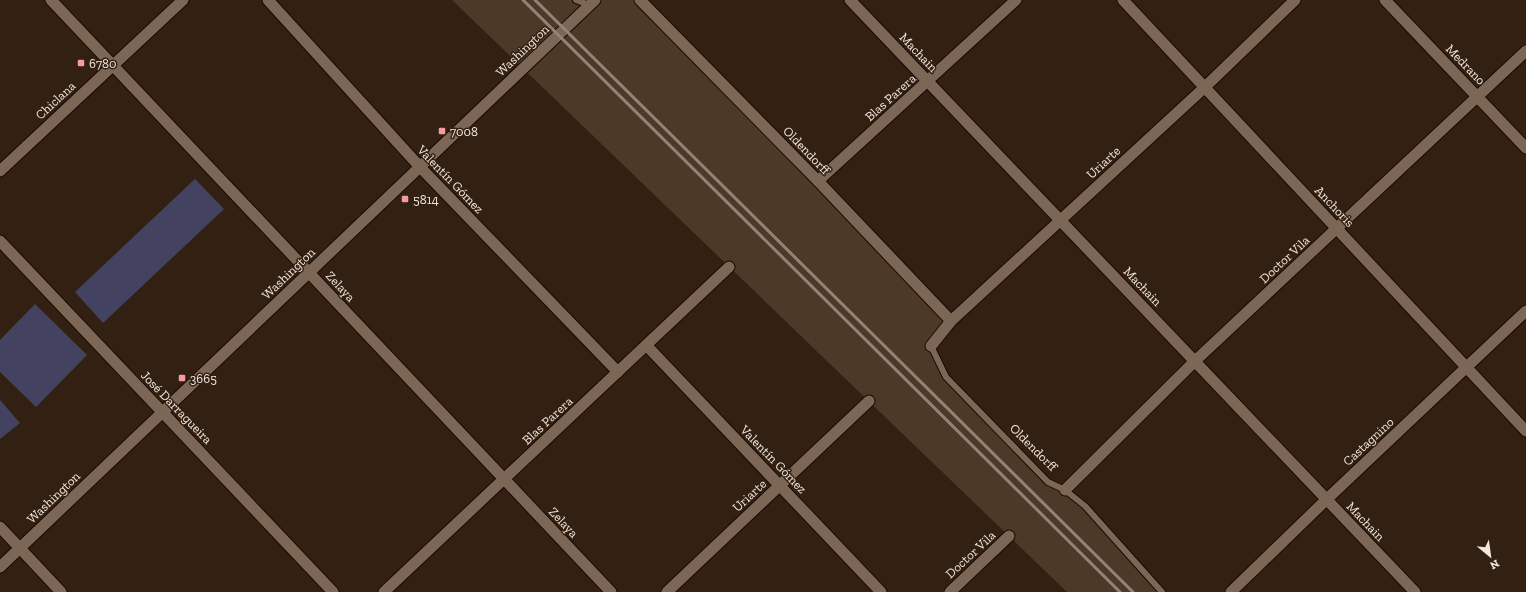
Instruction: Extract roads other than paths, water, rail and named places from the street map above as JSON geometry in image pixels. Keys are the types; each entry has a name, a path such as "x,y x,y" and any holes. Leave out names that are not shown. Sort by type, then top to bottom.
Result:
{"street":[{"name":"Zelaya","path":"51,0 611,592"},
{"name":"Chiclana","path":"0,171 183,0"},
{"name":"Valentín Gómez","path":"268,0 420,167 618,372"},
{"name":"Oldendorff","path":"640,0 818,181 951,321"},
{"name":"Machain","path":"850,0 1415,592"},
{"name":"Blas Parera","path":"818,181 1016,0"},
{"name":"Anchoris","path":"1123,0 1526,431"},
{"name":"Uriarte","path":"931,346 951,321 1205,87 1295,0"},
{"name":"Medrano","path":"1385,0 1526,148"},
{"name":"Washington","path":"0,567 592,3"},
{"name":"Doctor Vila","path":"1065,490 1195,361 1526,51"},
{"name":"José Darragueira","path":"0,241 333,592"},
{"name":"Blas Parera","path":"384,592 647,346 729,267"},
{"name":"Castagnino","path":"1231,592 1526,311"},
{"name":"Valentín Gómez","path":"647,346 881,592"},
{"name":"Uriarte","path":"667,592 869,401"},
{"path":"0,527 61,592"},
{"name":"Doctor Vila","path":"950,592 1009,536"}],"lane":[{"path":"576,0 592,3"},
{"name":"Oldendorff","path":"931,346 946,377 1048,482 1065,490 1085,506 1162,592"}],"railway":[{"path":"523,0 1120,592"},
{"path":"535,0 1133,592"}],"place":[{"name":"6780","path":"81,63"},
{"name":"7008","path":"442,131"},
{"name":"5814","path":"405,199"},
{"name":"3665","path":"182,378"}]}
